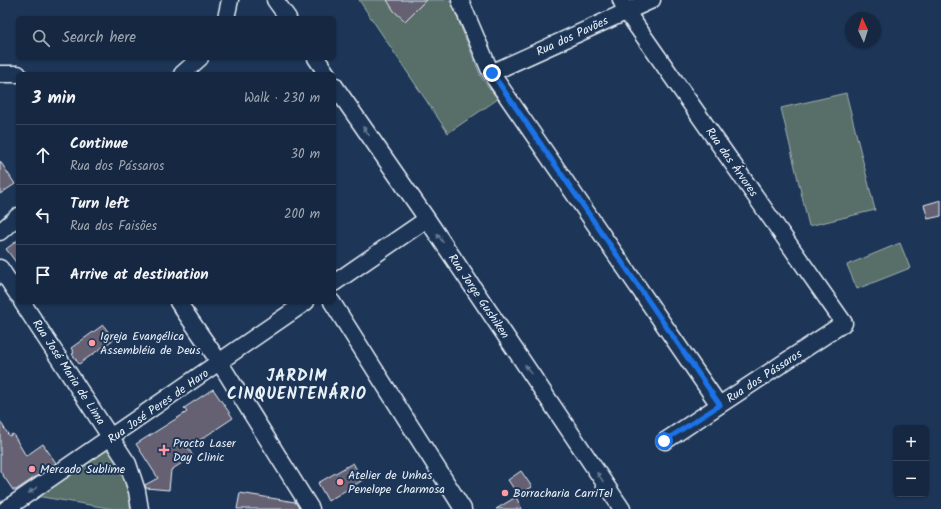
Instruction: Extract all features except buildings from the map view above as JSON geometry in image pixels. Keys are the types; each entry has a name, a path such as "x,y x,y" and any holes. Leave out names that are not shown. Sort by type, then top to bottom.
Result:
{"street":[{"path":"226,16 230,0"},
{"path":"275,0 287,16"},
{"path":"460,0 492,73 720,405"},
{"name":"Rua dos Pavões","path":"492,73 624,6 652,0"},
{"name":"Rua das Árvores","path":"624,6 844,323"},
{"path":"184,72 198,60"},
{"path":"317,60 326,72"},
{"path":"0,74 16,74"},
{"name":"Rua Jorge Gushiken","path":"336,88 427,219 622,509"},
{"path":"0,232 16,218"},
{"path":"336,282 427,219"},
{"path":"0,268 16,292"},
{"name":"Rua José Maria de Lima","path":"23,304 112,437 128,464 137,490 140,509"},
{"path":"179,304 220,363 306,505"},
{"name":"Rua José Peres de Haro","path":"8,508 220,363 303,304"},
{"path":"333,304 463,509"},
{"name":"Rua dos Pássaros","path":"664,441 844,323"}],"green space":[{"path":"359,0 450,0 482,79 498,99 448,133"},
{"path":"846,93 875,210 809,226 781,108"},
{"path":"900,243 910,268 857,289 847,265"},
{"path":"108,445 122,467 134,509 114,509 36,496"}],"place":[{"name":"Igreja Evangélica Assembléia de Deus","path":"92,343"},
{"name":"Procto Laser Day Clinic","path":"164,450"},
{"name":"Mercado Sublime","path":"32,469"},
{"name":"Atelier de Unhas Penelope Charmosa","path":"340,482"},
{"name":"Borracharia CarriTel","path":"505,493"}],"district":[{"name":"JARDIM CINQUENTENÁRIO","path":"297,384"}],"route":[{"path":"492,73 720,405 664,441"}]}
